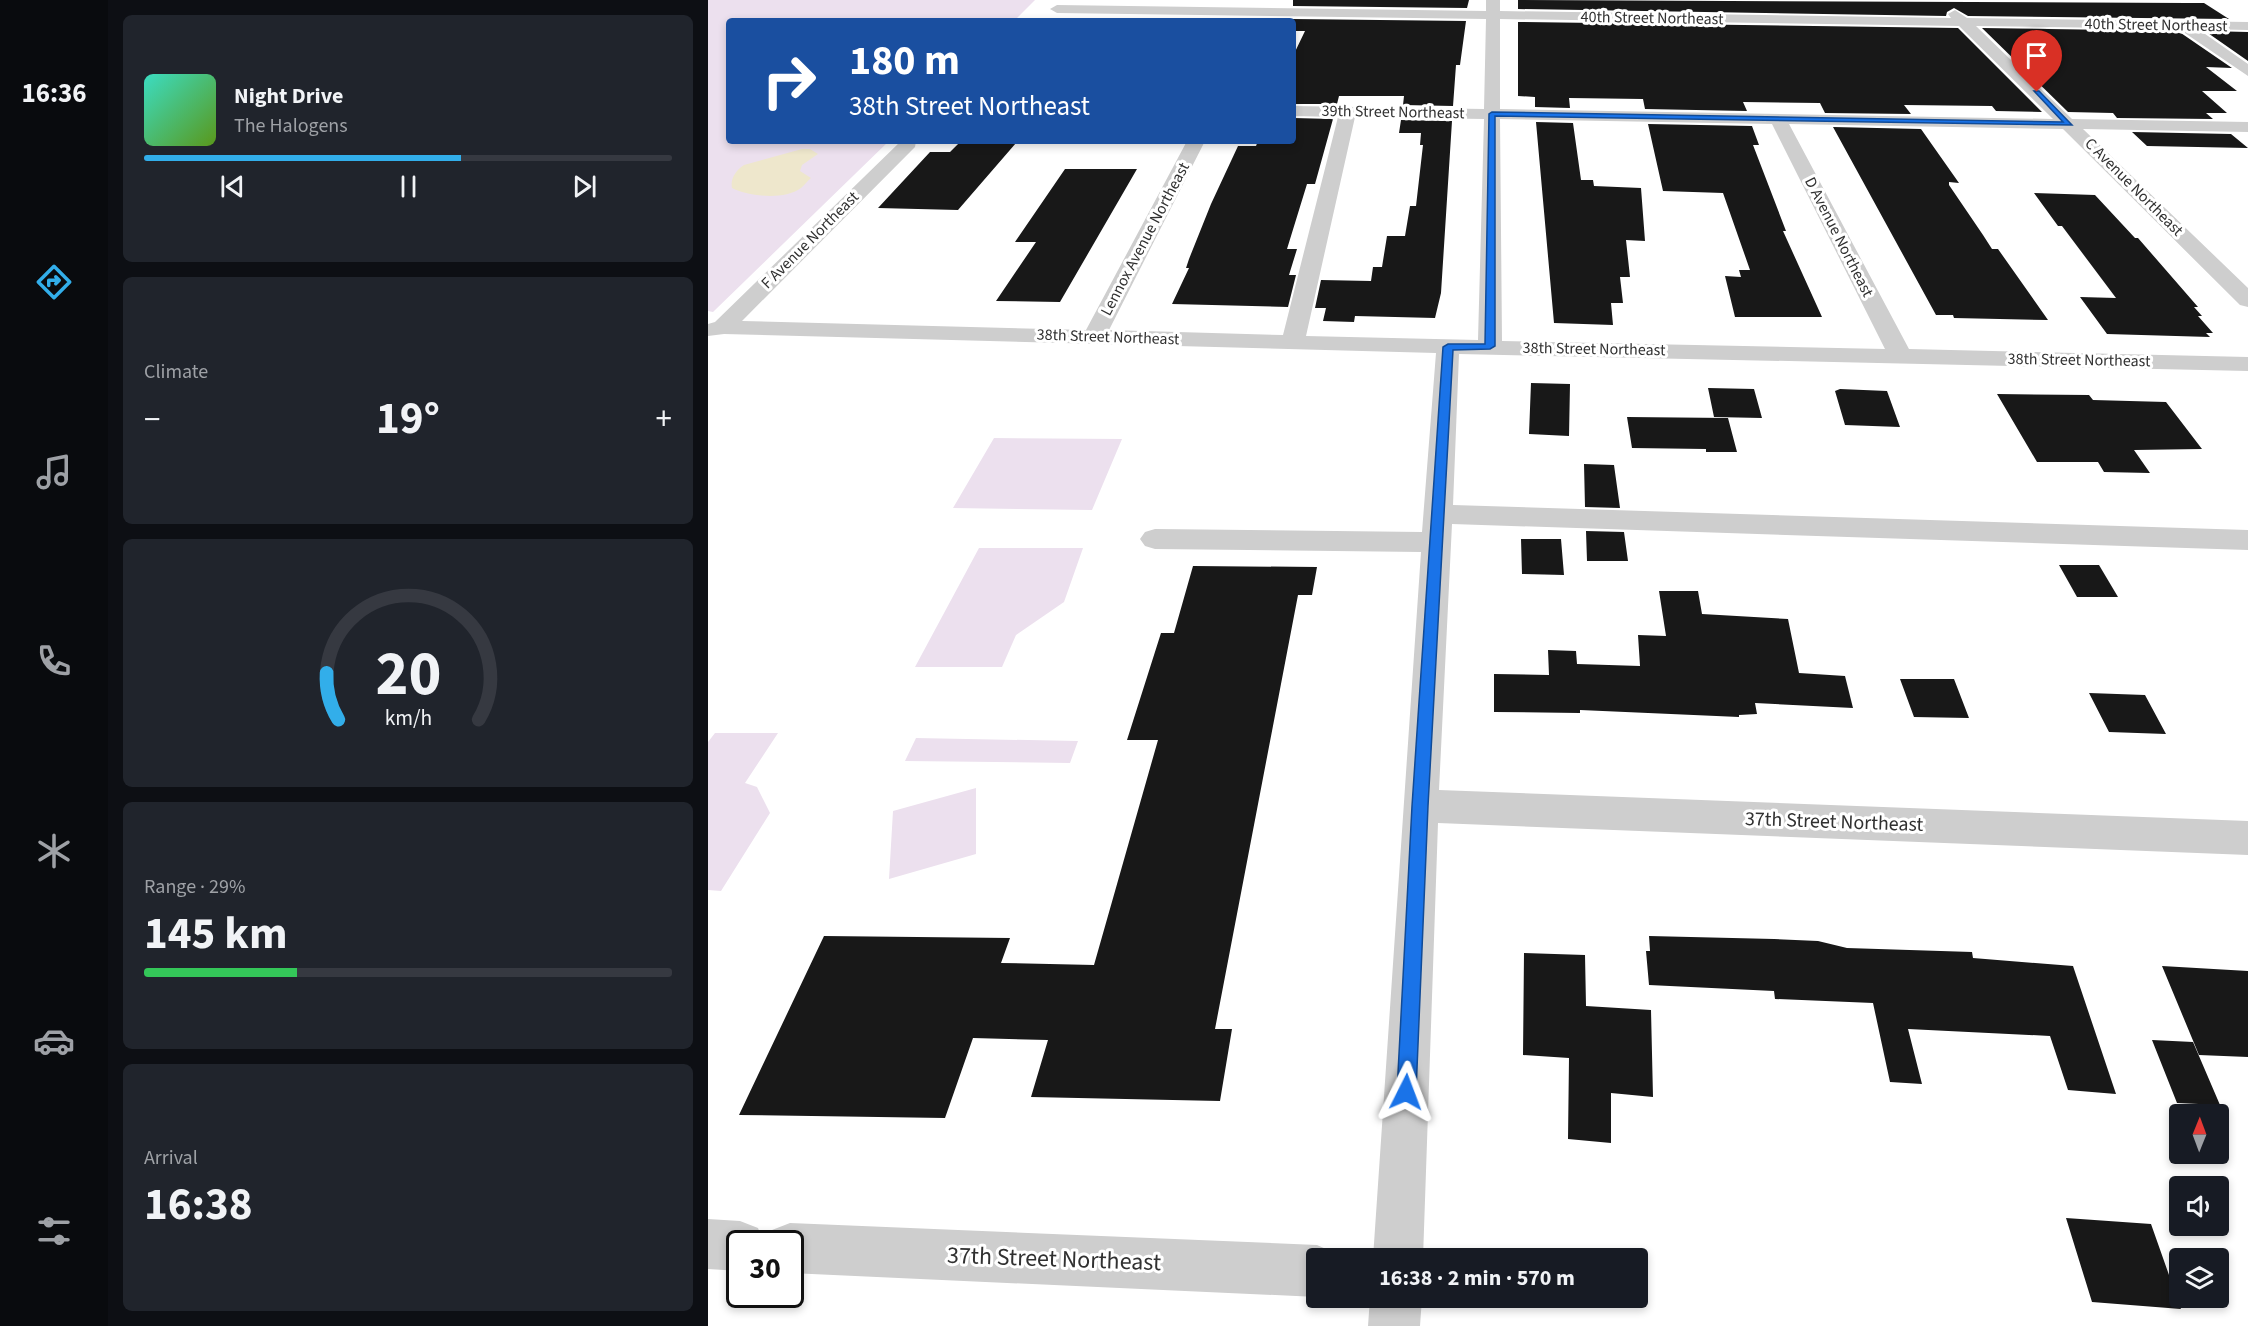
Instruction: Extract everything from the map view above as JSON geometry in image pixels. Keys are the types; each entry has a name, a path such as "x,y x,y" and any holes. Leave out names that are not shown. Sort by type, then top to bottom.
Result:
{"street":[{"name":"C Avenue Northeast","path":"1941,0 2248,300"},
{"name":"40th Street Northeast","path":"1057,9 1139,16 1260,11 1376,14 1493,8 1964,22 2248,26"},
{"path":"1490,346 1493,8"},
{"path":"1372,29 1376,14"},
{"path":"2182,25 2248,71"},
{"name":"39th Street Northeast","path":"1296,111 2248,127"},
{"path":"1293,343 1348,111"},
{"name":"D Avenue Northeast","path":"1778,119 1900,355"},
{"name":"F Avenue Northeast","path":"716,329 908,144"},
{"name":"Lennox Avenue Northeast","path":"1094,337 1194,144"},
{"name":"38th Street Northeast","path":"716,329 2248,364"},
{"path":"1398,1248 1420,806 1448,347"},
{"path":"1155,539 1437,528 2248,540"},
{"name":"37th Street Northeast","path":"1420,806 2248,838"},
{"path":"708,1244 726,1245"},
{"name":"37th Street Northeast","path":"804,1249 1306,1271"},
{"path":"1394,1326 1395,1308"}],"shaded area":[{"path":"708,0 1035,0 1017,18 726,18 726,144 886,144 713,312 708,311"},
{"path":"802,149 810,149 818,154 802,165 800,171 811,178 794,192 766,196 732,188 734,175 744,165"},
{"path":"994,438 1122,439 1092,510 953,508"},
{"path":"979,548 1083,548 1064,602 1016,635 1002,667 915,667"},
{"path":"715,733 778,733 745,783 757,787 770,813 721,891 708,890 708,742"},
{"path":"916,738 1078,741 1070,763 905,761"},
{"path":"976,788 976,854 889,879 893,811"}],"building":[{"path":"1293,0 1469,0 1467,8 1293,6"},
{"path":"1518,0 2204,3 2229,19 1968,16 1954,8 1947,12 1946,16 1518,9"},
{"path":"1296,19 1466,21 1460,65 1456,65 1453,106 1403,105 1404,96 1339,96 1337,104 1296,104 1296,50 1305,31 1296,31"},
{"path":"1518,22 1958,28 2042,112 1996,111 1992,106 1904,105 1911,114 1825,113 1820,103 1743,102 1747,111 1645,109 1643,99 1569,98 1570,108 1535,107 1535,97 1518,96"},
{"path":"1982,28 2178,31 2232,68 2206,67 2237,91 2202,91 2227,113 2206,113 2213,119 2117,118 2113,113 2068,112"},
{"path":"2205,31 2248,32 2248,61"},
{"path":"1296,118 1333,119 1315,184 1307,184 1287,249 1297,249 1289,275 1296,275 1288,307 1172,304 1189,268 1186,268 1211,204 1238,146 1256,146 1257,144 1296,144"},
{"path":"1401,120 1452,121 1441,293 1435,318 1355,316 1354,322 1323,321 1326,308 1315,308 1321,280 1371,281 1373,267 1382,267 1387,236 1405,236 1410,206 1416,206 1423,145 1420,145 1421,133 1399,133"},
{"path":"1536,122 1573,123 1581,180 1593,180 1594,186 1641,188 1645,241 1626,240 1630,277 1620,277 1623,303 1611,303 1613,325 1554,323"},
{"path":"1648,124 1752,126 1759,145 1753,145 1786,231 1783,231 1822,317 1735,317 1725,276 1741,277 1739,270 1750,270 1723,193 1663,191"},
{"path":"1833,127 1921,129 1959,183 1949,182 1949,185 1992,249 1998,249 2048,320 1954,318 1953,315 1936,315"},
{"path":"2132,132 2231,134 2248,148 2147,146"},
{"path":"958,144 1015,144 958,210 878,208 930,152 950,152"},
{"path":"1065,169 1137,169 1060,302 996,301 1036,242 1015,242"},
{"path":"2034,193 2095,195 2135,238 2138,238 2198,307 2194,307 2202,316 2198,316 2213,333 2206,333 2210,337 2107,334 2080,297 2116,298"},
{"path":"1531,383 1570,384 1569,436 1529,434"},
{"path":"1708,388 1754,389 1762,418 1714,417"},
{"path":"1840,389 1887,391 1900,427 1845,425 1835,391"},
{"path":"1997,394 2089,395 2093,400 2166,402 2202,449 2134,450 2150,473 2104,472 2098,462 2037,462"},
{"path":"1627,417 1728,418 1737,452 1706,452 1706,449 1632,448"},
{"path":"1584,464 1614,465 1620,508 1585,507"},
{"path":"1586,531 1624,532 1628,561 1587,561"},
{"path":"1521,539 1561,539 1564,575 1522,574"},
{"path":"2059,565 2099,565 2118,597 2077,597"},
{"path":"1193,566 1317,567 1312,595 1298,595 1215,1029 1232,1029 1220,1101 1031,1097 1048,1040 973,1038 945,1118 739,1115 824,936 1010,938 1001,963 1094,965 1158,740 1127,740 1161,633 1174,633"},
{"path":"1659,591 1698,591 1702,614 1788,619 1799,673 1845,676 1853,708 1755,703 1757,714 1739,715 1739,717 1580,710 1580,713 1494,712 1494,674 1549,675 1548,650 1576,651 1577,664 1640,666 1638,635 1666,636"},
{"path":"1900,679 1954,679 1969,718 1914,717"},
{"path":"2089,693 2145,695 2166,734 2109,732"},
{"path":"1649,936 1818,941 1847,948 1972,952 1973,958 2073,966 2116,1094 2068,1090 2050,1036 1908,1029 1922,1084 1890,1082 1873,1003 1775,999 1774,991 1649,985 1646,951 1650,951"},
{"path":"1524,953 1585,955 1586,1006 1651,1010 1653,1097 1611,1093 1611,1143 1568,1139 1569,1058 1523,1055"},
{"path":"2162,966 2248,971 2248,1057 2199,1055"},
{"path":"2152,1040 2193,1042 2220,1104 2177,1103"},
{"path":"2066,1218 2151,1224 2169,1275 2169,1308 2181,1309 2092,1302"}],"route":[{"path":"1406,1092 1420,806 1448,347 1490,346 1492,114 2070,124 2037,92"}]}
